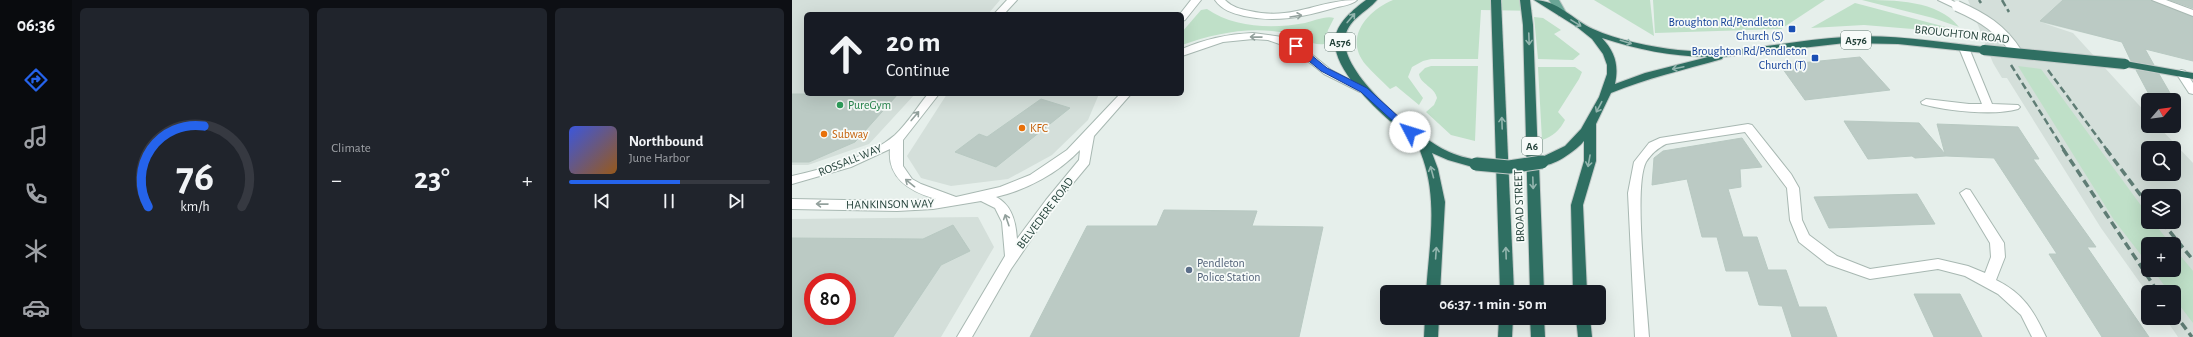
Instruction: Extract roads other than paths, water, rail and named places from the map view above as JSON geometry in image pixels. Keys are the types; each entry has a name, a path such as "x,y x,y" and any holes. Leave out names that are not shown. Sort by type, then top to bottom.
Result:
{"highway":[{"name":"A576","path":"1372,0 1349,20 1343,30 1340,41 1344,56 1364,90 1422,142 1440,152 1488,167 1516,168 1542,162 1572,146 1581,138 1608,91 1612,77 1612,65 1601,43 1589,31 1539,0"},
{"name":"BROAD STREET","path":"1496,0 1507,285"},
{"name":"BROAD STREET","path":"1525,0 1528,25 1537,285"},
{"name":"BROUGHTON ROAD","path":"1589,31 1656,50 1680,53 1728,54 1845,40 1898,40 2125,64 2193,76"},
{"name":"BROUGHTON ROAD","path":"1608,91 1627,81 1648,74 1697,64 1728,54"},
{"path":"1580,285 1577,205 1590,161 1590,123"},
{"path":"1422,142 1432,170 1439,202 1433,285"},
{"path":"1431,337 1432,325"},
{"path":"1505,337 1506,325"},
{"path":"1537,325 1538,337"},
{"path":"1584,325 1586,337"}],"main road":[{"name":"A576","path":"1554,0 1562,14"}],"street":[{"path":"1001,12 1012,0"},
{"path":"1184,15 1196,0"},
{"path":"1220,0 1231,9 1240,12 1262,17 1275,18 1301,16 1352,0"},
{"path":"1943,0 1987,19 2004,33 2016,53"},
{"path":"2157,0 2193,13"},
{"path":"1184,52 1205,44 1226,39 1255,37 1279,40 1296,46 1324,70 1364,90"},
{"path":"1964,48 1989,109"},
{"path":"2181,73 2193,91"},
{"name":"ROSSALL WAY","path":"792,180 819,174 860,158 897,139 932,96"},
{"path":"1088,134 1124,96"},
{"path":"1926,102 1989,109 2014,107"},
{"path":"1642,337 1634,192 1640,162 1653,146 1664,141 1748,128 1787,177 1793,188 1796,220 1804,238 1832,260 1870,274 1938,264 1968,272 2003,290 2026,311 2039,337"},
{"name":"HANKINSON WAY","path":"792,204 912,206 959,201 982,196 1025,182 1045,172 1063,159 1088,134"},
{"name":"BELVEDERE ROAD","path":"964,337 1012,257 1050,202 1085,161 1088,134"},
{"path":"897,139 895,162 901,174 910,184 926,192 959,201"},
{"path":"1966,193 1997,243 1998,257 1988,282"},
{"path":"982,196 999,205 1006,215 1009,226 1009,239 1012,257"}],"railway":[{"path":"2002,0 2009,12"},
{"path":"2011,65 2064,150"},
{"path":"2048,70 2107,150"},
{"path":"2063,149 2153,285"},
{"path":"2106,149 2141,196"},
{"path":"2168,229 2193,260"},
{"path":"2181,322 2192,337"}],"place":[{"name":"Broughton Rd/Pendleton Church (S)","path":"1792,29"},
{"name":"Broughton Rd/Pendleton Church (T)","path":"1815,58"},
{"name":"PureGym","path":"840,105"},
{"name":"KFC","path":"1022,128"},
{"name":"Subway","path":"824,134"},
{"name":"Pendleton Police Station","path":"1189,270"}]}
